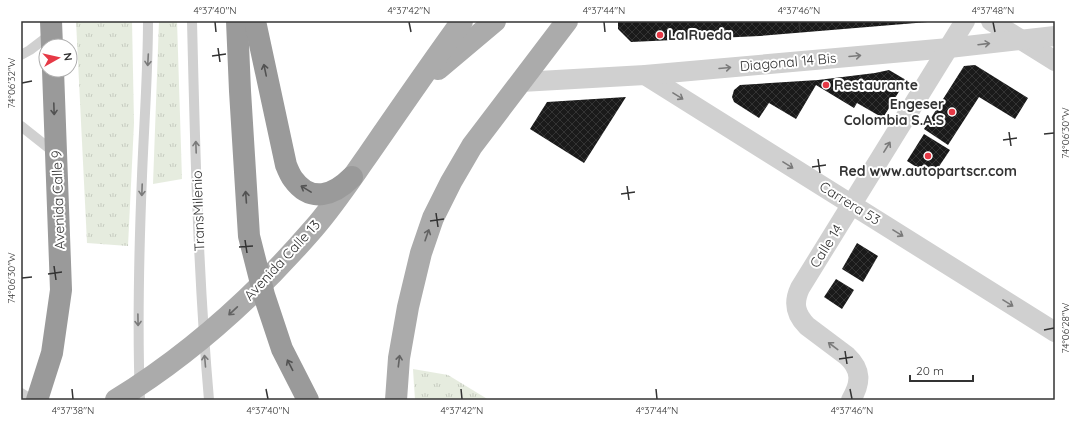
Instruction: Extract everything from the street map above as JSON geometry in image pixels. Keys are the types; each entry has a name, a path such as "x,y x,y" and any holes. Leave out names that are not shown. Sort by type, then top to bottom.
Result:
{"highway":[{"path":"236,21 249,236 261,284 282,350 308,400"},
{"path":"255,21 286,166 294,180 303,189 314,194 324,194 334,191 352,177"},
{"name":"Avenida Calle 9","path":"37,400 52,353 61,290 53,78"}],"main road":[{"name":"Avenida Calle 13","path":"116,400 140,393 234,310 315,227 462,21"},
{"name":"Avenida Calle 13","path":"414,89 495,21"},
{"path":"396,400 399,358 408,306 421,253 433,218 450,182 472,146 567,21"}],"street":[{"name":"Calle 14","path":"851,400 858,386 859,377 854,362 801,320 797,313 795,304 796,296 965,21"},
{"path":"991,21 1055,61"},
{"name":"Diagonal 14 Bis","path":"521,82 645,75 949,48 1055,36"},
{"name":"Carrera 53","path":"645,75 1055,332"}],"lane":[{"path":"140,393 138,315 148,21"},
{"name":"TransMilenio","path":"192,21 200,275 203,337 209,400"},
{"path":"21,55 51,34"},
{"path":"21,126 56,154"},
{"path":"21,393 32,400"}],"green space":[{"path":"76,21 132,21 134,123 128,246 87,243"},
{"path":"159,21 177,21 182,179 153,184"},
{"path":"413,369 448,375 489,400 415,400"}],"building":[{"path":"618,21 928,22 760,36 631,42 618,29"},
{"path":"975,65 1028,98 1015,119 979,97 948,145 924,129 964,66"},
{"path":"889,70 906,80 883,118 857,103 854,108 816,85 796,119 769,103 759,118 734,102 732,97 734,90 740,85 818,80"},
{"path":"626,97 584,163 530,129 547,102"},
{"name":"Red www.autopartscr.com","path":"924,134 950,150 932,177 907,161"},
{"path":"857,243 878,256 863,282 842,269"},
{"path":"836,279 854,290 842,309 824,297"}],"place":[{"name":"La Rueda","path":"660,35"},
{"name":"Restaurante","path":"826,85"},
{"name":"Engeser Colombia S.A.S","path":"952,112"},
{"name":"Red www.autopartscr.com","path":"928,156"}]}
